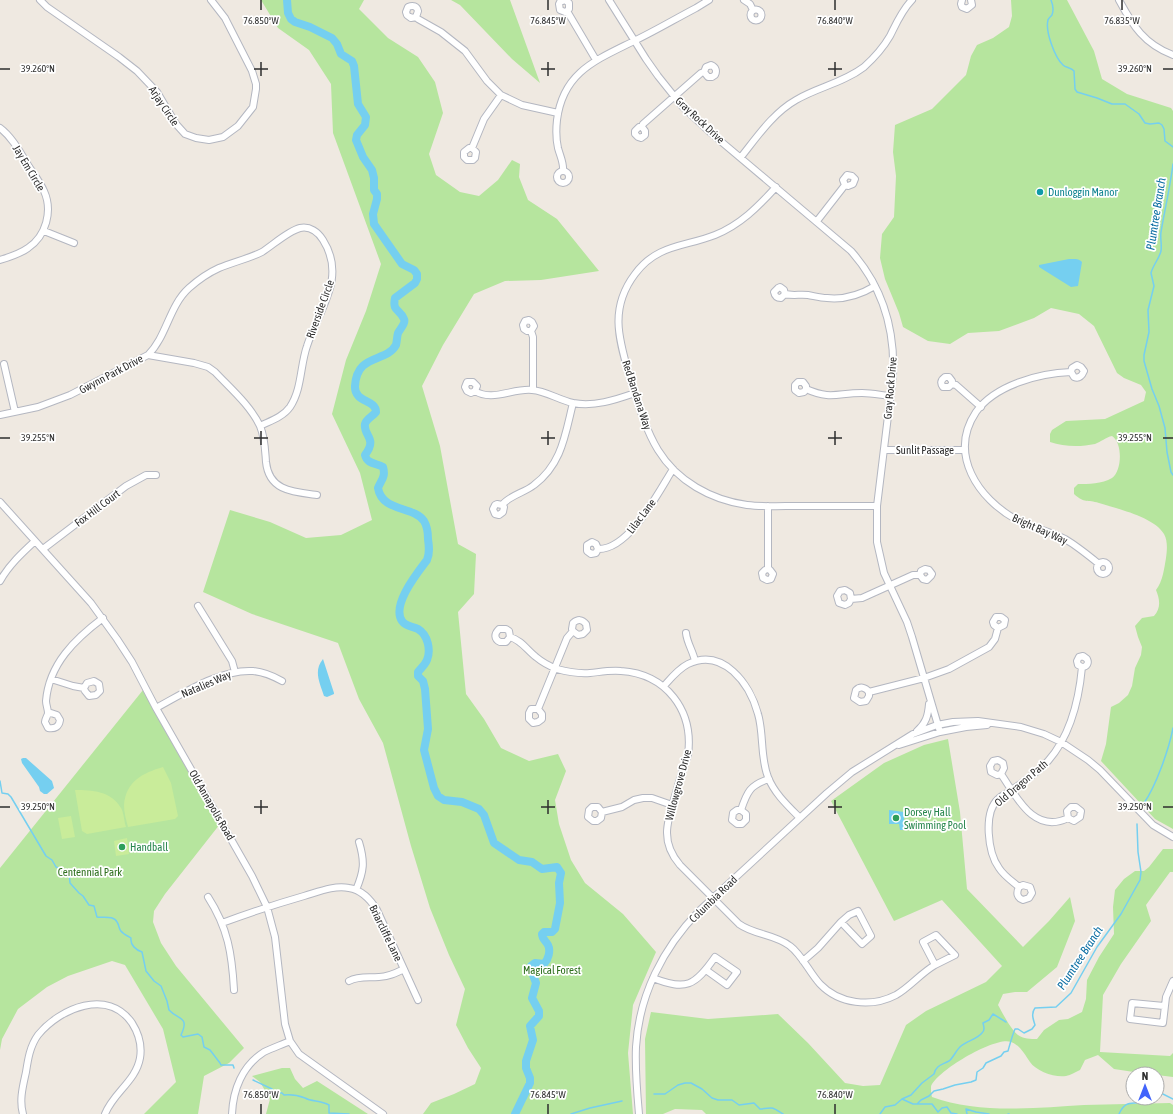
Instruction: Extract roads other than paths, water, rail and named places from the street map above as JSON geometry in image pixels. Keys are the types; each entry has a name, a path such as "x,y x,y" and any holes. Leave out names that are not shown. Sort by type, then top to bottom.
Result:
{"street":[{"name":"Arjay Circle","path":"40,0 47,8 137,71 157,92 176,124 185,134 196,138 209,140 223,137 238,126 253,107 256,89 252,71 225,18 211,0"},
{"name":"Gray Rock Drive","path":"609,0 634,41 674,96 701,124 851,251 865,268 886,310 894,362 877,506 877,542 881,562 908,627 940,732"},
{"path":"563,171 563,162 557,141 558,113 570,83 582,70 596,60 709,0"},
{"path":"744,0 750,4 754,10"},
{"path":"741,157 768,123 785,108 807,94 844,80 864,67 889,38 902,13 912,0"},
{"path":"962,0 962,7 967,9 972,5 971,0"},
{"path":"1119,0 1133,24 1144,38 1158,48 1173,55"},
{"path":"567,11 596,60"},
{"path":"416,17 422,22 441,32 462,48 474,61 487,81 501,94 522,105 558,113"},
{"path":"642,127 646,120 698,74 704,72"},
{"path":"472,148 484,119 501,94"},
{"name":"Jay Em Circle","path":"0,128 15,144 44,192 48,206 48,214 44,231"},
{"path":"816,221 845,185"},
{"name":"Red Bandana Way","path":"776,187 753,211 733,225 715,235 660,252 647,261 632,278 621,300 618,323 620,341 635,393 648,431 659,451 673,469 693,485 716,498 736,503 768,506 877,506"},
{"name":"Riverside Circle","path":"148,355 155,348 180,298 187,290 206,275 256,254 297,229 307,228 316,232 325,244 332,261 333,268 331,285 306,347 299,385 293,401 283,414 260,426"},
{"path":"0,260 20,253 28,248 40,238 44,231 74,243"},
{"path":"785,294 842,298 856,296 875,286"},
{"path":"531,330 533,337 533,390"},
{"name":"Gwynn Park Drive","path":"0,415 38,407 70,395 148,355 194,363 208,367 215,372 255,416 263,436 267,470 273,482 288,490 317,495"},
{"path":"4,364 15,412"},
{"name":"Bright Bay Way","path":"1071,372 1048,374 1028,379 996,394 981,407 974,416 969,428 965,450 968,464 975,481 998,507 1018,520 1065,539 1099,564"},
{"path":"952,384 959,386 981,407"},
{"path":"806,389 829,396 863,393 890,396"},
{"path":"475,391 485,395 492,395 533,390 550,394 573,403 598,403 612,401 635,393"},
{"path":"502,505 508,499 532,487 551,469 562,448 573,403"},
{"name":"Sunlit Passage","path":"884,450 965,450"},
{"name":"Lilac Lane","path":"598,549 607,548 627,536 673,469"},
{"name":"Fox Hill Court","path":"43,550 126,486 146,475 156,475"},
{"name":"Old Annapolis Road","path":"0,502 91,603 132,662 156,708 252,876 267,907 275,937 285,1024 290,1041 300,1054 308,1061 383,1114"},
{"path":"768,506 768,569"},
{"path":"0,581 17,558 35,541"},
{"path":"852,599 862,598 913,575 920,575"},
{"path":"198,606 232,660 235,672"},
{"path":"48,714 46,699 52,679 61,659 71,645 83,633 102,618"},
{"path":"869,692 944,672 989,647 995,639 998,628"},
{"path":"538,709 566,638 573,631"},
{"path":"686,633 686,638 693,651 695,661"},
{"name":"Willowgrove Drive","path":"510,637 518,640 537,658 555,668 581,673 613,670 633,672 664,686 671,694 681,708 689,738 688,755 668,819 666,838 671,853 680,865 739,924 757,933 784,942 794,950 820,983 831,993 845,999 866,1003 880,1001 897,994 935,965 955,955 936,935 923,942 935,965"},
{"path":"664,686 678,670 695,661 711,660 728,666 738,675 747,689 760,719 763,757 769,779 784,802 800,818"},
{"name":"Old Dragon Path","path":"1019,887 1000,869 995,862 991,850 989,818 992,806 1001,796 1012,790 1043,766 1061,742 1070,725 1075,710 1080,691 1082,668"},
{"name":"Natalies Way","path":"156,708 200,685 235,672 249,671 262,673 282,681"},
{"path":"52,679 84,688"},
{"path":"913,734 924,724 926,720 929,698"},
{"name":"Columbia Road","path":"639,1114 636,1063 638,1033 644,1004 653,978 664,956 681,931 714,898 800,818 852,772 913,734 937,725 966,721 1003,724 1033,730 1061,742 1088,760 1100,770 1153,825 1173,837"},
{"name":"Columbia Road","path":"894,746 940,732 966,727 1003,724"},
{"path":"1001,774 1024,808 1034,817 1051,822 1068,818"},
{"path":"742,810 745,798 750,789 759,782 769,779"},
{"path":"602,812 618,809 634,800 643,798 652,798 672,805"},
{"path":"222,923 267,907 329,889 348,887 356,890 363,868 359,842"},
{"name":"Briarcliffe Lane","path":"356,890 368,898 377,910 418,1000"},
{"path":"208,897 218,911 231,950 234,990"},
{"path":"803,961 818,948 841,922 849,915 858,911 871,936 862,944 841,922"},
{"path":"653,978 674,985 686,984 695,980 706,970 715,957 737,972 727,985 706,970"},
{"path":"349,980 359,977 388,976 404,969"},
{"path":"1164,1006 1132,1003 1130,1019 1163,1023 1164,1006 1168,991 1173,981"},
{"path":"23,1114 21,1096 23,1083 29,1054 38,1035 54,1021 81,1006 101,1004 111,1007 125,1016 136,1029 141,1048 138,1067 134,1075 110,1105 105,1114"},
{"path":"232,1114 234,1093 246,1069 264,1052 290,1041"}],"water":[{"path":"1069,259 1078,259 1082,262 1078,286 1071,287 1039,267 1039,265"},
{"path":"323,659 334,693 327,697 324,696 318,677 318,668"},
{"path":"26,758 52,781 54,788 47,794 40,791 39,787 22,763 21,759"},
{"name":"Dorsey Hall Swimming Pool","path":"889,810 904,812 904,830 900,830 899,824 889,824"}],"waterway":[{"path":"287,0 288,13 291,19 332,38 337,44 341,54 352,61 354,66 358,104 366,117 365,125 357,135 356,140 363,157 372,170 374,190 377,194 373,214 374,224 402,264 414,270 417,274 415,283 395,298 395,308 402,316 404,321 404,324 398,333 396,345 391,351 366,363 361,368 357,376 355,386 358,395 373,405 376,412 365,424 366,432 370,441 369,449 365,455 370,462 383,467 384,476 378,488 381,496 385,501 392,505 419,516 424,521 427,530 429,550 428,557 407,589 400,606 400,614 404,623 416,628 424,635 429,647 427,660 418,672 418,676 423,681 425,689 428,729 424,750 434,788 438,796 444,800 462,802 479,809 484,815 494,843 519,860 532,862 542,869 557,867 561,873 559,883 560,903 555,929 552,932 544,932 542,934 549,947 548,958 544,964 535,963 531,966 536,983 532,998 539,1011 539,1016 530,1026 533,1040 526,1061 526,1068 530,1078 530,1083 515,1114"},
{"name":"Plumtree Branch","path":"1051,0 1053,9 1047,25 1049,37 1060,62 1064,66 1074,71 1075,89 1077,92 1112,104 1125,104 1139,114 1145,123 1159,123 1164,129 1165,141 1173,147"},
{"name":"Plumtree Branch","path":"1173,164 1161,232 1161,251 1151,273 1154,286 1148,310 1149,332 1144,355 1144,361 1152,389 1159,406 1165,428 1167,452 1173,475"},
{"name":"Plumtree Branch","path":"1144,803 1149,796 1162,767 1173,728"},
{"path":"0,781 2,793 8,794 11,797 46,856 52,860 56,867 69,872 70,883 83,896 89,905 94,906 97,917 113,918 116,920 120,931 131,938 131,943 134,947 142,952 146,971 154,981 161,986 169,1010 184,1021 181,1035 183,1037 198,1034 202,1037 204,1047 210,1050 221,1065 233,1065 234,1068"},
{"name":"Plumtree Branch","path":"917,1104 934,1091 976,1080 977,1072 983,1068 986,1063 1008,1051 1015,1029 1018,1029 1024,1033 1032,1029 1035,1025 1033,1018 1035,1008 1056,1007 1071,993 1097,947 1121,914 1140,880 1141,872 1138,852 1137,824"},
{"name":"Plumtree Branch","path":"902,1099 911,1095 922,1083 934,1074 938,1067 949,1061 961,1046 980,1035 984,1030 983,1023 989,1020 993,1014 1006,1022"},
{"path":"253,1080 272,1089 273,1092 282,1093 284,1095 297,1095 310,1100 326,1103 329,1105 329,1113 349,1114"},
{"path":"654,1094 665,1094 678,1085 691,1083 702,1089 712,1098 718,1100 732,1100 739,1105 754,1103 760,1109 772,1108 783,1114"},
{"path":"1165,1095 1173,1099"},
{"name":"Plumtree Branch","path":"880,1114 885,1107 895,1105 902,1099 913,1104 932,1104 938,1112 942,1108 947,1107 951,1113 957,1114"},
{"path":"571,1114 622,1101"},
{"path":"1119,1114 1125,1105"},
{"path":"967,1114 966,1109 989,1114"}],"place":[{"name":"Dunloggin Manor","path":"1040,192"},
{"name":"Dorsey Hall Swimming Pool","path":"896,818"},
{"name":"Handball","path":"122,847"}],"park label":[{"name":"Centennial Park","path":"90,872"},
{"name":"Magical Forest","path":"552,970"}]}
